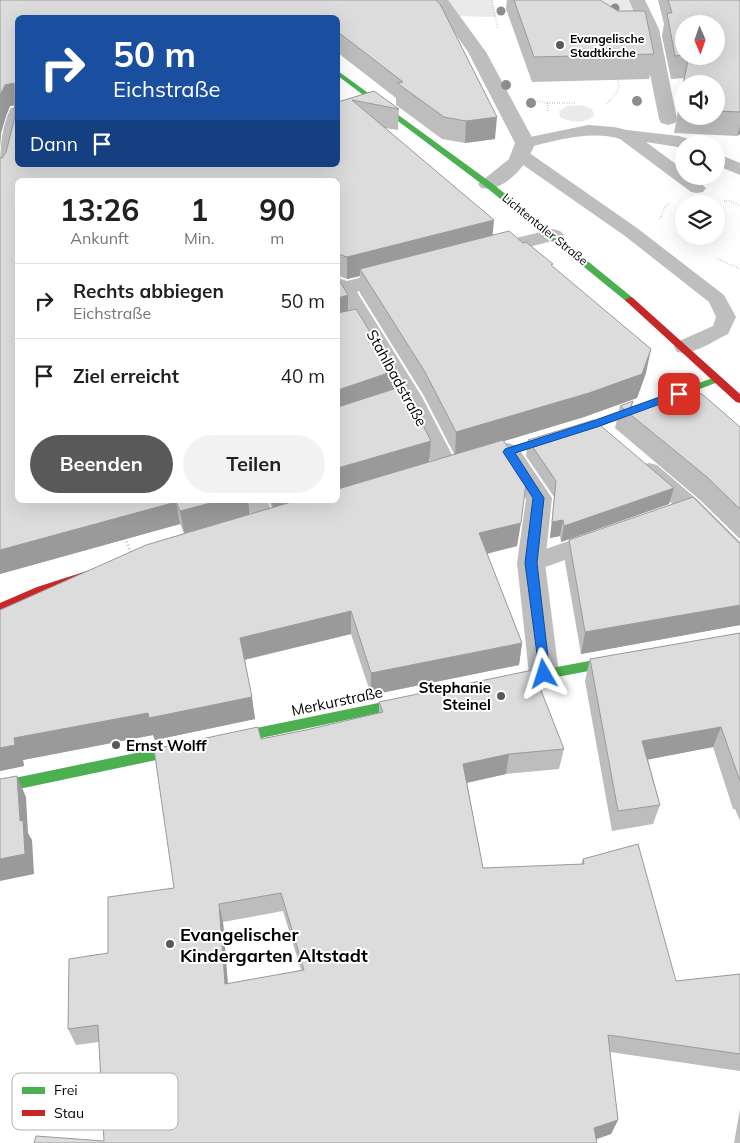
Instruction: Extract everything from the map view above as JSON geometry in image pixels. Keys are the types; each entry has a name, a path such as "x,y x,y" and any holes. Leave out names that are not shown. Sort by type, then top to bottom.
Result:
{"street":[{"path":"440,0 477,52 524,150 512,168 488,184"},
{"path":"637,0 650,30 668,119"},
{"name":"Lichtentaler Straße","path":"340,75 488,184 553,235 684,347 740,400"},
{"path":"0,174 6,143 15,120"},
{"path":"467,257 553,235"},
{"path":"341,287 420,269"},
{"name":"Stahlbadstraße","path":"341,287 356,323 401,400 451,468"},
{"path":"451,468 508,452 601,431 718,379"},
{"path":"508,452 538,498 531,563 544,674"},
{"path":"0,608 41,590 134,560"},
{"path":"486,686 642,656"},
{"name":"Merkurstraße","path":"0,787 428,698"}],"lane":[{"path":"524,150 582,131 619,133 675,140"},
{"path":"619,133 697,188"},
{"path":"524,150 717,299 726,317 721,330 684,347"},
{"path":"725,162 740,170"},
{"path":"631,456 682,510 740,558"},
{"path":"257,503 266,523"},
{"path":"531,563 616,533"}],"path":[{"path":"618,72 619,89 607,102 619,133"},
{"path":"124,534 134,560"}],"shaded area":[{"path":"440,0 492,0 496,17 452,16"},
{"path":"594,0 637,0 650,29"},
{"path":"582,105 592,109 594,116 577,122 560,117 559,111 567,106"}],"building":[{"path":"0,0 436,0 440,4 497,117 466,121 444,117 397,83 403,82 340,34 340,15 15,15 15,117 14,83 5,85 0,95"},
{"path":"514,0 600,0 618,11 645,11 654,54 534,57"},
{"path":"668,0 740,0 740,112 725,111 725,75 685,75 687,65 725,65 725,15 675,15 675,56 667,13 672,13"},
{"path":"374,91 399,109 352,100 494,220 347,257 340,255 340,178 15,178 15,503 172,503 0,550 0,158 6,152 15,117 15,167 340,167 340,101"},
{"path":"509,231 553,264 551,265 651,349 642,374 589,393 456,432 425,372 360,269"},
{"path":"340,281 348,295 340,297"},
{"path":"356,309 394,371 340,389 340,313"},
{"path":"403,386 431,441 340,467 340,406"},
{"path":"687,391 702,394 740,427 740,509 707,477 620,406 633,401 629,411"},
{"path":"594,420 674,488 564,526 563,520 552,522 556,481 528,440"},
{"path":"503,440 527,476 521,523 479,533 522,643 371,673 351,611 240,638 252,697 149,718 148,713 14,738 15,745 0,748 0,610 146,545 288,503 340,503 340,488"},
{"path":"693,497 740,543 740,605 585,632 569,540"},
{"path":"176,503 211,503 180,511"},
{"path":"740,633 740,781 721,727 642,741 660,805 618,811 590,659"},
{"path":"533,670 564,749 509,754 463,764 483,868 584,864 583,859 638,844 676,981 740,974 740,1054 608,1035 618,1120 594,1128 597,1143 34,1143 36,1136 104,1141 103,1130 178,1130 178,1073 100,1073 98,1025 68,1029 69,959 108,953 108,897 174,888 154,749 258,727 261,739 383,712 379,702","holes":["281,893 304,970 225,984 219,904"]},
{"path":"17,776 20,821 23,820 25,854 0,859 0,779"}],"traffic: fast":[{"path":"340,74 490,186 630,300"},
{"path":"474,462 594,425 718,379"},
{"path":"498,683 626,659"},
{"path":"0,787 417,700"}],"traffic: jam":[{"path":"630,300 740,400"},
{"path":"0,608 41,590 90,574"}],"place":[{"name":"Evangelische Stadtkirche","path":"560,45"},
{"name":"Stephanie Steinel","path":"501,696"},
{"name":"Ernst Wolff","path":"116,745"},
{"name":"Evangelischer Kindergarten Altstadt","path":"170,944"}],"route":[{"path":"544,674 531,563 538,498 508,452 594,425 679,394"}]}
